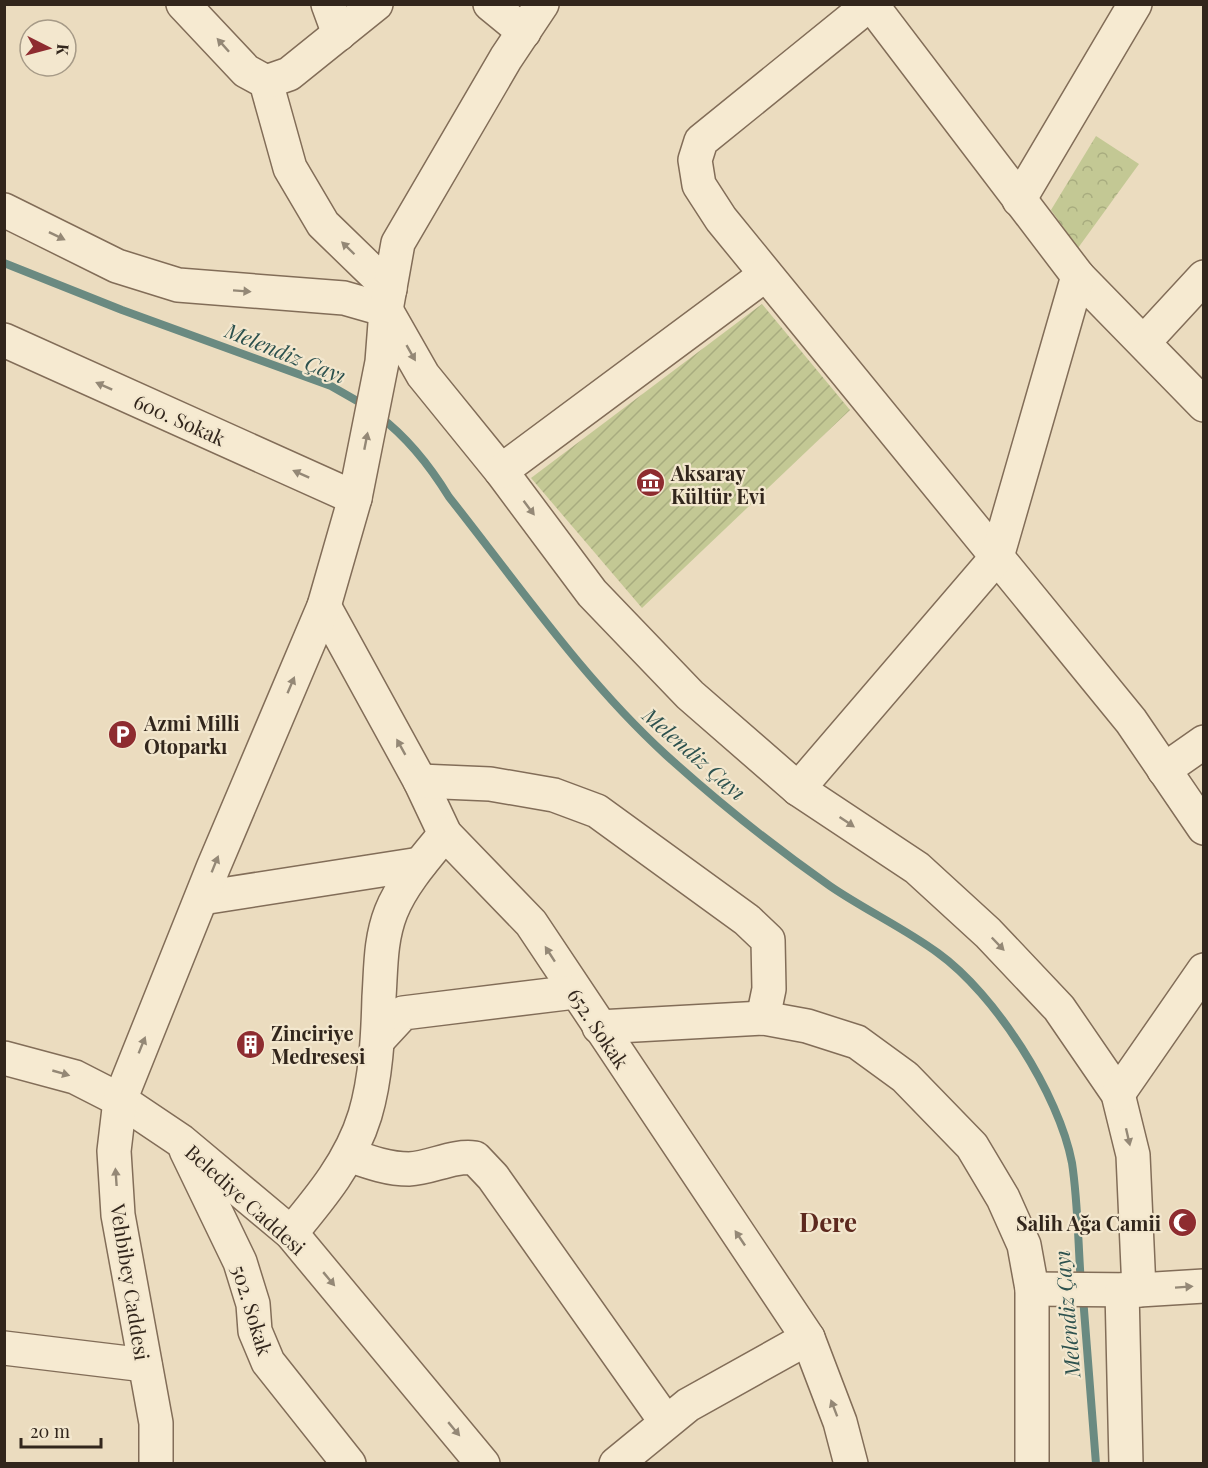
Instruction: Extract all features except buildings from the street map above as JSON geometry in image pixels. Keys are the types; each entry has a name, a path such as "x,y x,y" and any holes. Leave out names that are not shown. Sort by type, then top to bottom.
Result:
{"street":[{"path":"183,4 246,71 266,82 290,168 323,224 388,300 423,375 501,471 592,593 690,695 798,789 916,868 988,933 1059,1008 1118,1094 1133,1155 1126,1464"},
{"path":"266,82 289,74 334,19 376,4"},
{"path":"490,4 524,32"},
{"name":"Vehbibey Caddesi","path":"156,1464 156,1423 118,1215 114,1151 120,1100 324,606 355,498 382,362 388,300 398,243 542,4"},
{"path":"1203,405 1078,276 870,4 701,141 695,160 699,185 721,219 1131,721 1203,828"},
{"path":"1019,200 1135,4"},
{"path":"4,210 117,266 178,285 388,300"},
{"path":"501,471 765,275"},
{"path":"798,789 997,557 1078,276"},
{"path":"1144,342 1203,278"},
{"name":"600. Sokak","path":"4,340 355,498"},
{"name":"652. Sokak","path":"324,606 420,781 445,834 531,924 808,1338 840,1422 851,1464"},
{"path":"1164,770 1203,742"},
{"path":"420,781 490,784 554,795 597,811 747,920 768,940 769,989 763,1018"},
{"path":"291,1233 325,1192 349,1155 365,1114 378,1040 382,944 391,911 420,864 445,834"},
{"path":"202,898 420,864"},
{"path":"1118,1094 1203,970"},
{"path":"378,1040 403,1013 575,992"},
{"path":"599,1027 763,1018 807,1026 857,1042 905,1077 972,1146 1002,1198 1024,1245 1032,1289 1032,1464"},
{"name":"Belediye Caddesi","path":"4,1058 75,1077 120,1100 181,1141 291,1233 483,1464"},
{"name":"502. Sokak","path":"181,1141 240,1262 253,1304 255,1331 268,1362 349,1464"},
{"path":"349,1155 385,1167 411,1169 463,1156 475,1158 493,1177 666,1422"},
{"path":"1032,1289 1131,1290 1203,1286"},
{"path":"616,1464 687,1405 808,1338"},
{"path":"4,1348 145,1365"}],"green space":[{"path":"1096,136 1139,164 1078,248 1051,210"},
{"path":"762,304 850,410 642,608 531,478"}],"waterway":[{"name":"Melendiz Çayı","path":"4,263 122,310 331,386 366,406"},
{"name":"Melendiz Çayı","path":"379,416 418,453 449,497 579,663 636,726 666,755 726,807 788,855 843,895 912,935 938,953 960,971 981,993 1022,1048 1054,1107 1065,1136 1074,1178 1081,1284"},
{"name":"Melendiz Çayı","path":"1083,1297 1096,1464"}],"place":[{"name":"Aksaray Kültür Evi","path":"650,483"},
{"name":"Azmi Milli Otoparkı","path":"123,734"},
{"name":"Zinciriye Medresesi","path":"250,1044"},
{"name":"Salih Ağa Camii","path":"1182,1222"}],"district":[{"name":"Dere","path":"828,1221"}]}
